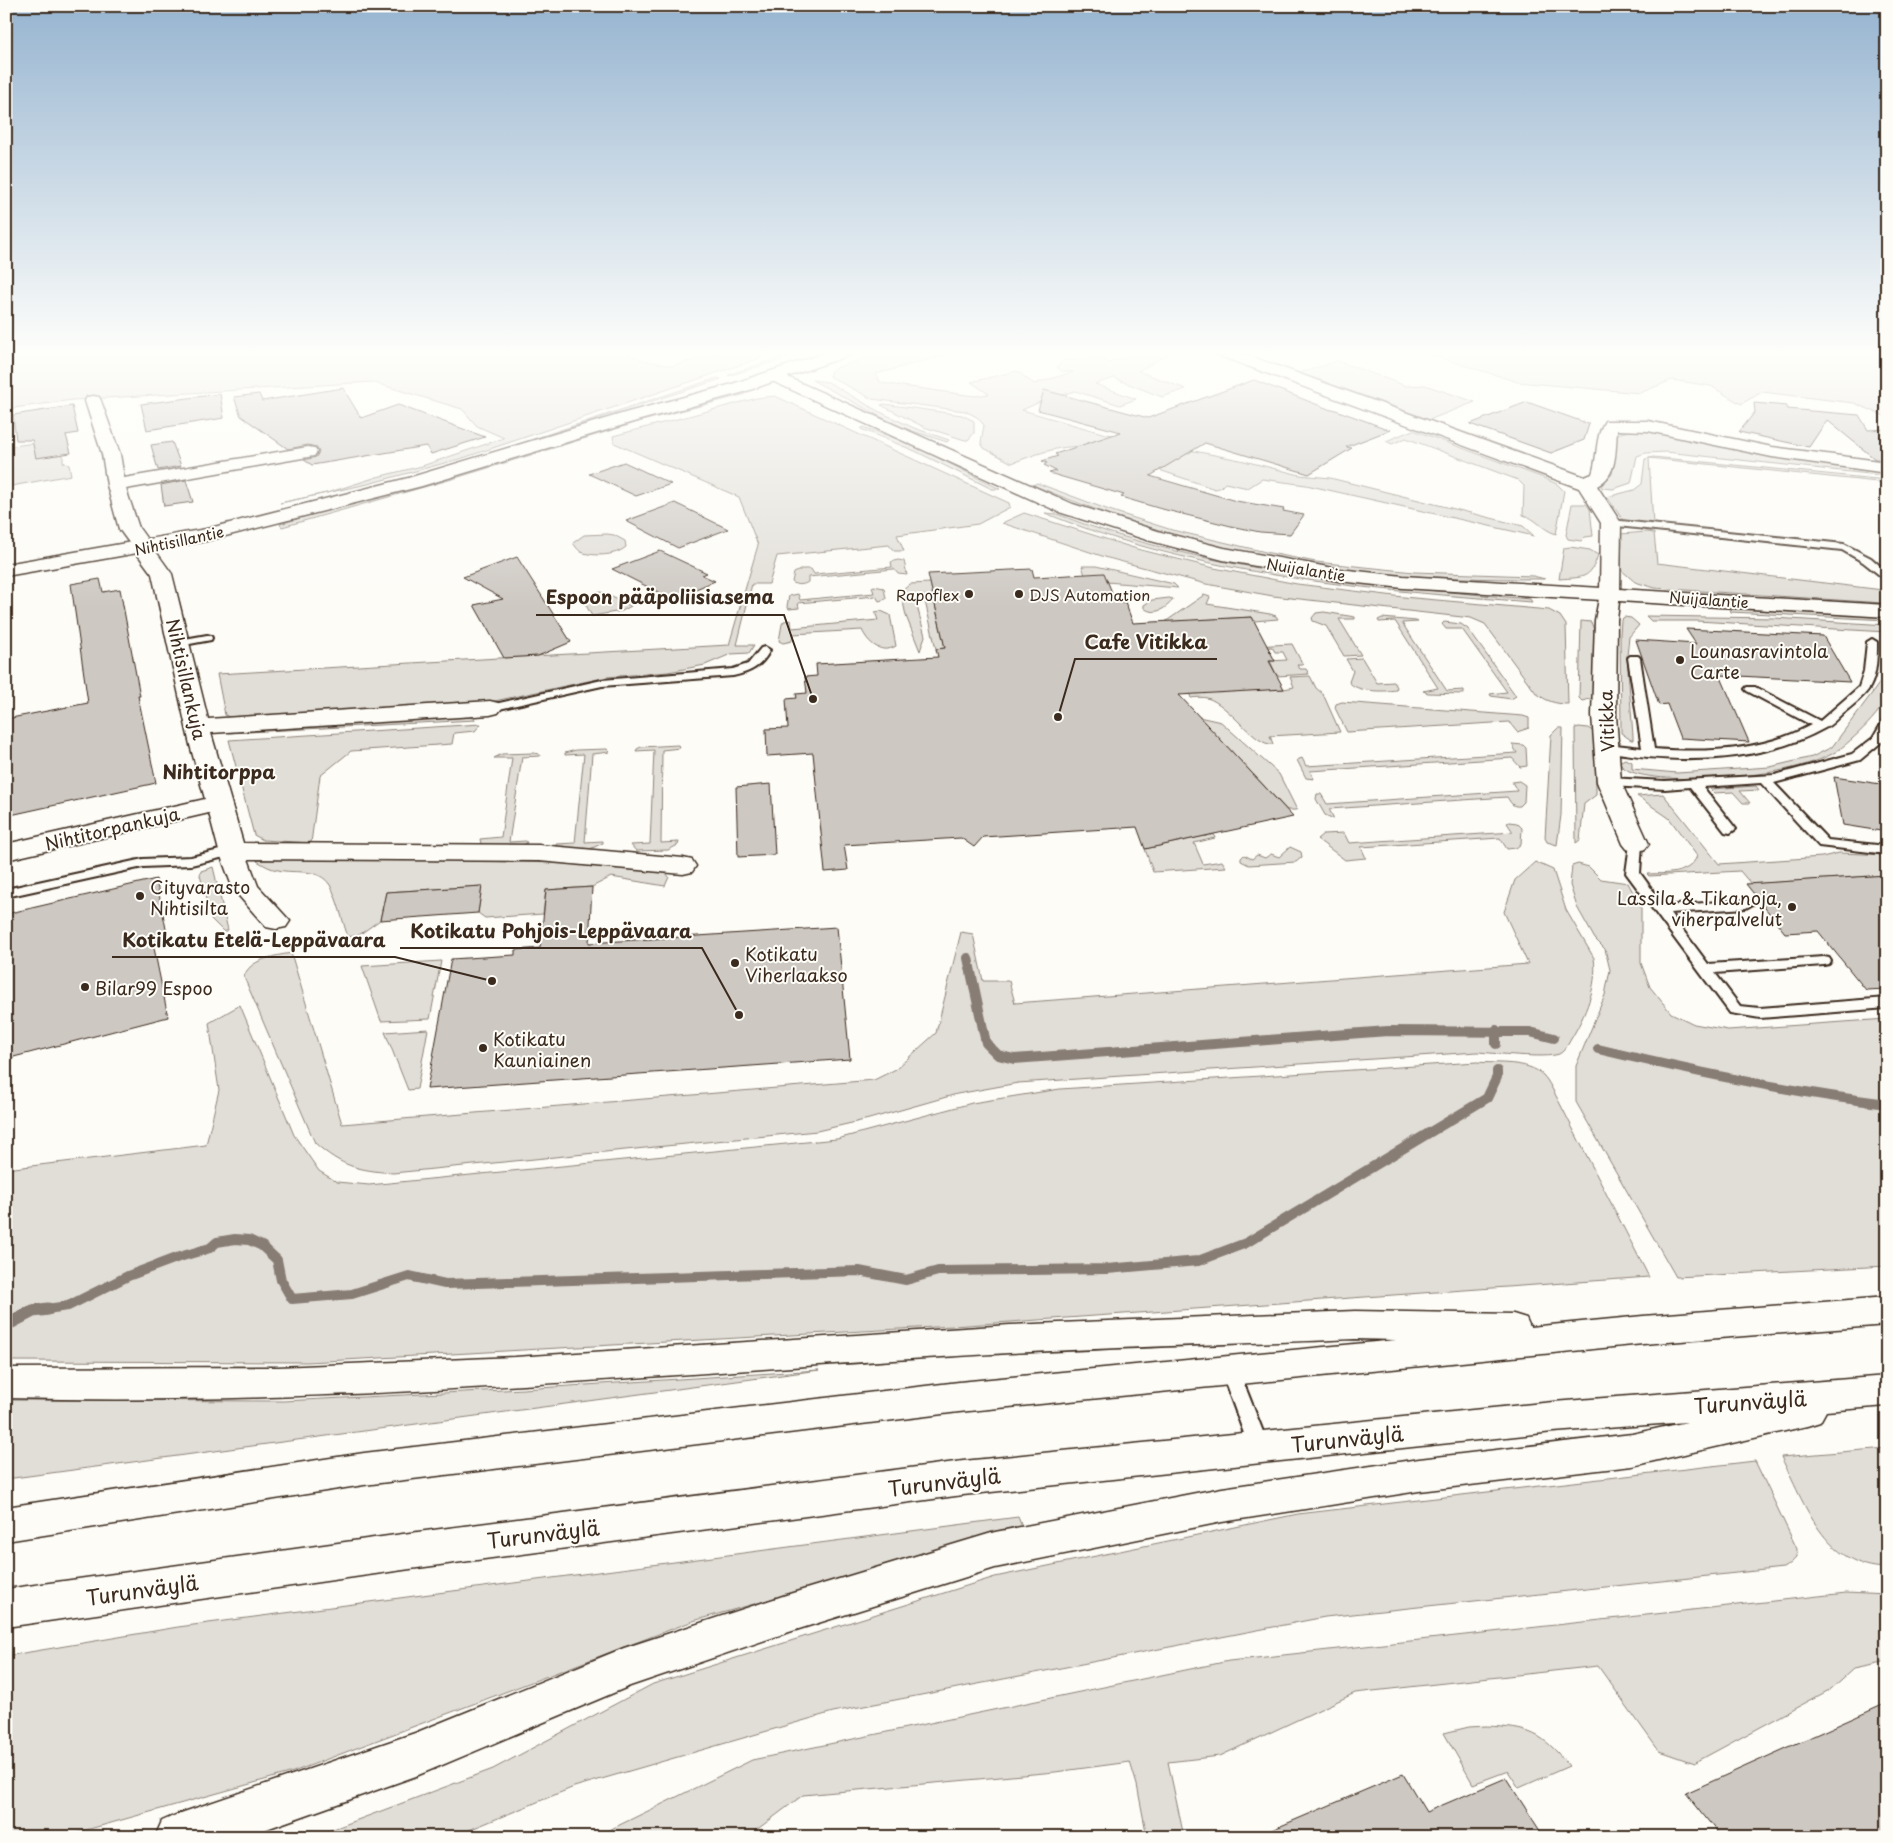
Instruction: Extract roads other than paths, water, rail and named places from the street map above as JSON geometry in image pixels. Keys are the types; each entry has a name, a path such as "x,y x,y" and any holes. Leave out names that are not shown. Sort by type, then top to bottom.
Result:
{"main road":[{"name":"Nihtisillankuja","path":"105,436 111,454 116,485 129,529 162,574 198,727 232,851 246,888 276,920"},
{"name":"Nihtisillantie","path":"6,570 349,499 415,482 568,436"},
{"name":"Nuijalantie","path":"908,436 1066,508 1163,538 1251,560 1339,575 1403,582 1887,611"},
{"path":"1454,436 1586,484 1611,524"},
{"path":"1586,484 1600,476 1605,463 1607,436"},
{"path":"1696,436 1772,452 1887,468"},
{"path":"116,485 308,452"},
{"name":"Vitikka","path":"1611,524 1610,593 1606,620 1604,715 1609,782 1636,844"},
{"name":"Nihtisillantie","path":"6,560 139,543"},
{"path":"198,727 490,708"},
{"name":"Nihtitorpankuja","path":"6,852 218,804"},
{"path":"232,851 539,853 684,866"},
{"path":"6,1524 374,1468 960,1397 1643,1330 1887,1311"},
{"path":"6,1382 44,1384 278,1382 495,1373 1010,1339 1355,1326 1643,1330"},
{"path":"178,1837 416,1754 624,1668 786,1614 995,1550 1222,1505 1419,1475 1632,1450 1887,1392"},
{"name":"Turunväylä","path":"6,1608 410,1551 943,1481 1553,1417 1887,1392"}],"lane":[{"path":"1611,524 1844,547 1867,560 1887,578"},
{"path":"179,643 207,638"},
{"path":"1607,748 1649,754 1705,754 1764,749 1805,736 1834,718 1864,687 1868,674 1872,642"},
{"path":"490,708 602,683 720,675 738,672 752,667 761,658 764,650"},
{"path":"1634,658 1649,754"},
{"path":"1751,689 1821,726"},
{"path":"1609,782 1665,785 1776,779 1856,757 1882,740 1887,722"},
{"path":"1765,780 1824,843 1887,850"},
{"path":"1694,784 1730,829"},
{"path":"1636,844 1633,873 1735,1010 1747,1013 1887,1003"},
{"path":"6,893 143,863 191,861 232,851"},
{"path":"1659,910 1746,904"},
{"path":"1704,970 1824,961"},
{"path":"1230,1371 1259,1447"}],"waterway":[{"path":"968,958 986,1043 998,1055 1014,1059 1388,1031 1496,1032"},
{"path":"1496,1032 1530,1032 1554,1038"},
{"path":"1496,1032 1496,1044"},
{"path":"1598,1049 1742,1081 1814,1094 1887,1104"},
{"path":"39,1310 68,1306 128,1276 176,1258 210,1248 217,1242 235,1239 249,1240 262,1246 277,1260 281,1280 292,1299 352,1294 409,1276 445,1284 859,1271 906,1280 938,1271 1107,1269 1198,1261 1246,1243 1487,1098 1497,1077 1497,1071"},
{"path":"12,1322 33,1311 48,1309"}],"place":[{"name":"Rapoflex","path":"969,594"},
{"name":"DJS Automation","path":"1019,594"},
{"name":"Lounasravintola Carte","path":"1680,660"},
{"name":"Espoon pääpoliisiasema","path":"813,699"},
{"name":"Cafe Vitikka","path":"1058,717"},
{"name":"Cityvarasto Nihtisilta","path":"140,896"},
{"name":"Lassila & Tikanoja, viherpalvelut","path":"1792,907"},
{"name":"Kotikatu Viherlaakso","path":"735,963"},
{"name":"Kotikatu Etelä-Leppävaara","path":"492,981"},
{"name":"Bilar99 Espoo","path":"85,987"},
{"name":"Kotikatu Pohjois-Leppävaara","path":"739,1015"},
{"name":"Kotikatu Kauniainen","path":"483,1048"}],"district":[{"name":"Nihtitorppa","path":"219,771"}]}
